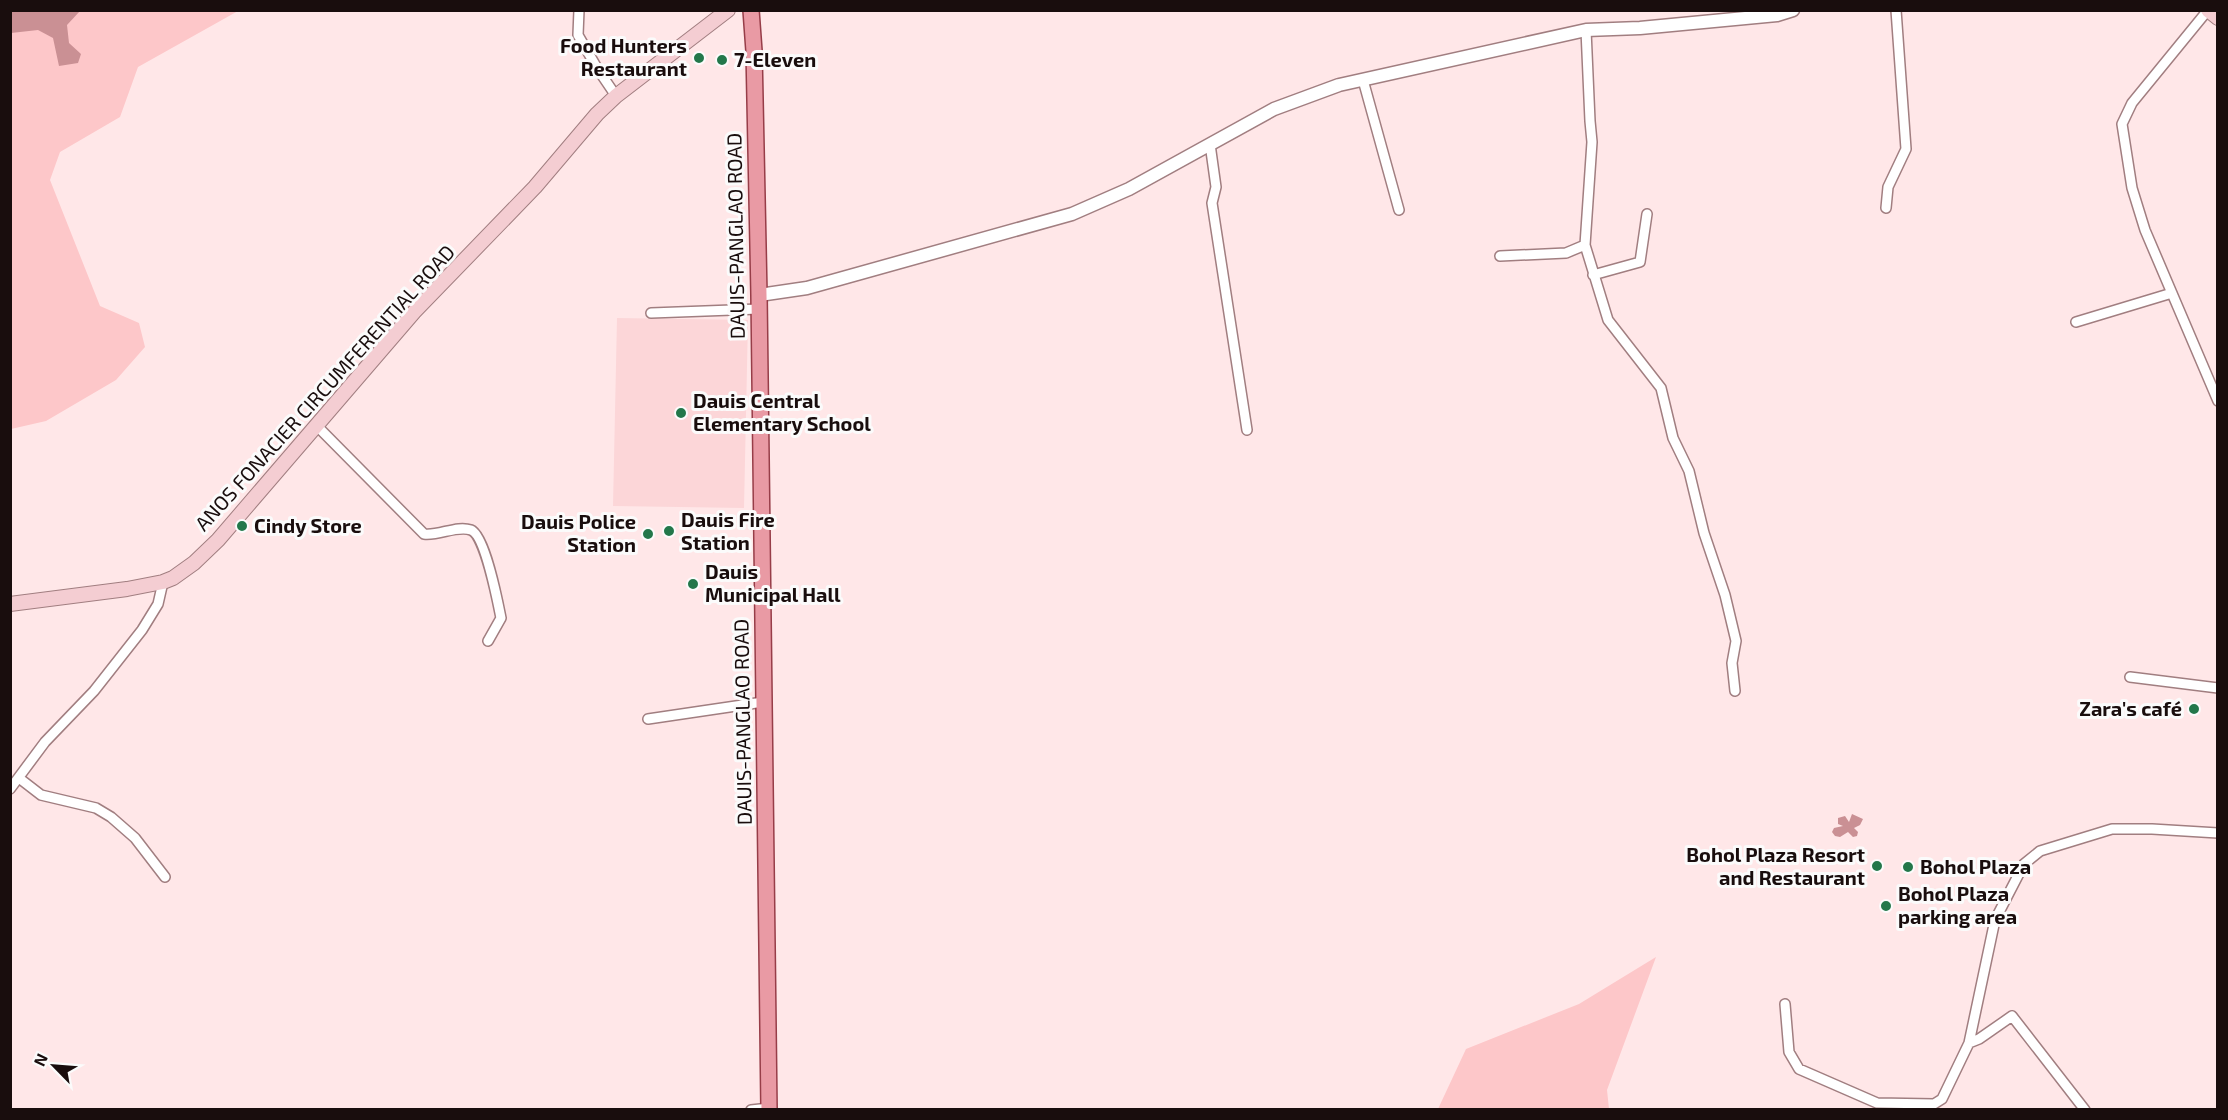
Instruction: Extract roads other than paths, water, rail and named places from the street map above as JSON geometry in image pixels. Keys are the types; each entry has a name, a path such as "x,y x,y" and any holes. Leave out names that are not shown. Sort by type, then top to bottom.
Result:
{"main road":[{"name":"ANOS FONACIER CIRCUMFERENTIAL ROAD","path":"10,604 128,589 163,582 173,578 194,563 218,540 414,312 535,187 597,114 616,96 728,10"},
{"name":"DAUIS-PANGLAO ROAD","path":"751,10 754,51 759,302 770,1109"},
{"path":"2208,10 2217,18"}],"street":[{"path":"579,10 578,35 616,96"},
{"path":"651,313 759,302 1072,214 1129,189 1274,109 1339,86 1586,30 1663,26 1777,15 1792,10"},
{"path":"1886,208 1888,187 1906,149 1896,10"},
{"path":"2208,10 2132,103 2122,124 2132,188 2145,230 2217,401"},
{"path":"1586,30 1593,142 1585,245 1608,320 1661,388 1673,438 1689,471 1704,533 1725,595 1736,641 1732,663 1735,691"},
{"path":"1363,80 1399,210"},
{"path":"1210,144 1216,187 1212,203 1247,430"},
{"path":"1593,275 1640,262 1647,214"},
{"path":"1500,256 1566,254 1585,245"},
{"path":"2076,322 2172,293"},
{"path":"317,426 424,534 464,529 472,530 477,535 484,548 501,618 488,641"},
{"path":"10,789 45,742 94,691 142,630 158,604 163,582"},
{"path":"2130,677 2217,688"},
{"path":"648,719 763,702"},
{"path":"19,778 41,795 96,808 111,817 135,838 165,877"},
{"path":"1785,1004 1789,1052 1799,1069 1877,1103 1934,1104 1942,1099 1969,1043 1995,920 2024,864 2040,851 2112,830 2152,829 2217,833"},
{"path":"1969,1043 1979,1039 2012,1016 2085,1110"},
{"path":"751,1110 770,1109"}],"place":[{"name":"Food Hunters Restaurant","path":"699,58"},
{"name":"7-Eleven","path":"722,60"},
{"name":"Dauis Central Elementary School","path":"681,413"},
{"name":"Cindy Store","path":"242,526"},
{"name":"Dauis Fire Station","path":"669,531"},
{"name":"Dauis Police Station","path":"648,534"},
{"name":"Dauis Municipal Hall","path":"693,584"},
{"name":"Zara's café","path":"2194,709"},
{"name":"Bohol Plaza Resort and Restaurant","path":"1877,866"},
{"name":"Bohol Plaza","path":"1908,867"},
{"name":"Bohol Plaza parking area","path":"1886,906"}]}
